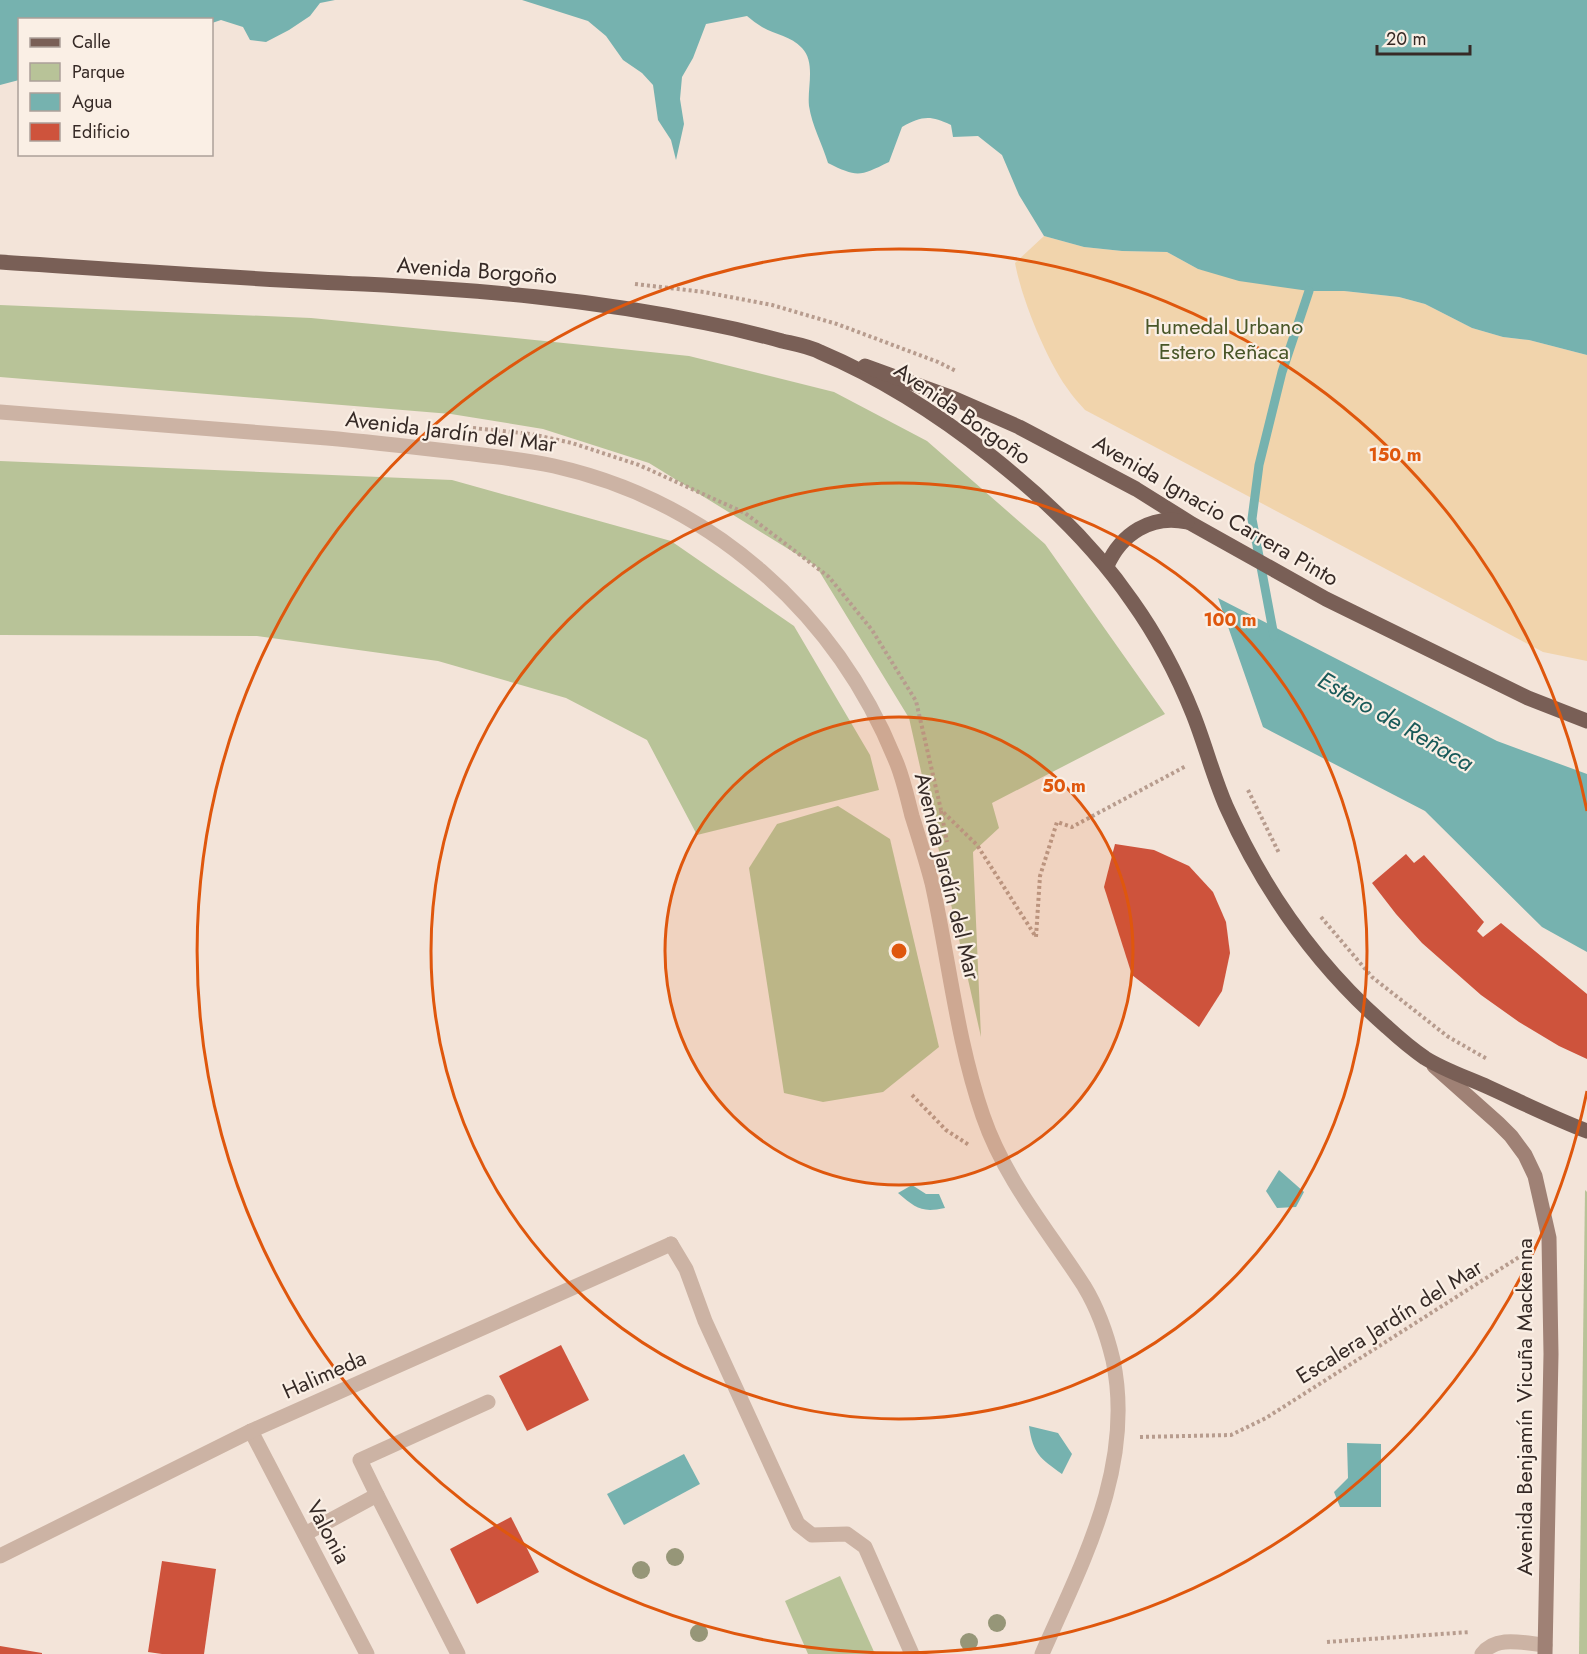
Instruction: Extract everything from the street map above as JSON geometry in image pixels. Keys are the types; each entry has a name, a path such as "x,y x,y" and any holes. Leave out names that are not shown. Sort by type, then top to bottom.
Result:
{"main road":[{"name":"Avenida Borgoño","path":"0,262 513,293 589,302 741,330 817,350 873,378 927,411 979,447 1028,487 1069,525 1107,566 1134,603 1158,642 1194,716 1223,799 1266,883 1295,928 1328,969 1364,1007 1428,1060 1587,1131"},
{"name":"Avenida Ignacio Carrera Pinto","path":"817,350 885,372 1019,427 1097,467 1192,524 1326,599 1528,698 1587,721"},
{"path":"1107,566 1120,543 1140,528 1166,520 1192,524"},
{"name":"Avenida Benjamín Vicuña Mackenna","path":"1428,1060 1498,1123 1525,1155 1535,1176 1549,1238 1551,1354 1545,1650"}],"street":[{"name":"Avenida Jardín del Mar","path":"0,412 376,443 507,458 554,466 600,479 645,496 687,517 766,573 815,624 856,681 879,722 898,765 931,879 966,1056 989,1132 1024,1200 1088,1292 1110,1347 1119,1407 1118,1437 1110,1483 1087,1552 1042,1654"},
{"name":"Halimeda","path":"0,1556 251,1431 671,1244 686,1269 705,1321 798,1524 812,1535 847,1534 865,1547 912,1654"},
{"path":"459,1654 360,1460 488,1402"},
{"name":"Valonia","path":"251,1431 367,1654"},
{"path":"305,1534 377,1495"},
{"path":"1482,1654 1489,1645 1498,1641 1545,1650"}],"path":[{"path":"468,428 531,434 572,443 639,465 745,513 830,577 872,630 916,701 941,810 977,845 1036,937 1040,876 1057,822 1072,827 1208,755"},
{"path":"912,1095 945,1130 1005,1167"},
{"name":"Escalera Jardín del Mar","path":"1118,1437 1231,1435 1266,1418 1528,1251"},
{"path":"1327,1642 1480,1632"}],"green space":[{"path":"0,305 311,318 689,356 834,392 927,441 1045,544 1165,714 992,803 999,828 973,852 981,1037 909,718 816,566 649,463 543,429 451,414 0,377"},
{"path":"0,461 452,480 671,541 794,626 870,755 879,790 697,835 647,740 566,698 438,661 257,636 0,635"},
{"path":"838,806 890,839 939,1047 883,1092 823,1102 784,1093 749,868 777,824"},
{"path":"1585,1190 1587,1192 1587,1654 1579,1654"},
{"path":"840,1576 875,1654 808,1654 785,1601"}],"sand":[{"path":"1044,236 1084,247 1167,252 1198,269 1309,291 1344,291 1399,297 1425,304 1472,328 1587,355 1587,661 1543,652 1085,410 1069,391 1051,361 1029,311 1018,278 1015,263"}],"water":[{"path":"0,0 335,0 320,3 310,16 266,42 250,40 243,27 221,20 213,23 213,18 18,18 18,80 0,85"},
{"path":"522,0 1587,0 1587,355 1472,328 1425,304 1399,297 1344,291 1309,291 1239,281 1198,269 1167,252 1084,247 1044,236 1019,195 1002,155 978,136 953,137 951,125 932,118 921,119 902,127 889,162 865,172 846,171 828,163 815,128 809,106 810,68 806,54 793,41 762,27 747,16 706,24 693,58 682,77 680,99 684,124 676,160 671,140 658,120 653,85 642,73 623,60 606,36 588,21"},
{"path":"1218,598 1497,741 1587,774 1587,952 1542,927 1425,811 1263,727"},
{"path":"1279,1170 1304,1192 1296,1207 1277,1208 1266,1191"},
{"path":"912,1185 926,1194 939,1194 945,1208 930,1210 919,1208 898,1193"},
{"path":"1029,1426 1058,1433 1072,1454 1062,1474 1048,1464 1035,1449"},
{"path":"1347,1443 1381,1444 1381,1507 1340,1507 1334,1492 1348,1478"},
{"path":"684,1454 700,1484 624,1525 607,1494"}],"building":[{"path":"1115,844 1154,850 1189,866 1213,892 1226,922 1230,953 1222,991 1199,1027 1132,975 1104,887"},
{"path":"1406,854 1414,863 1424,855 1484,922 1477,931 1483,937 1501,923 1587,994 1587,1059 1559,1046 1519,1022 1481,995 1422,943 1396,914 1372,883"},
{"path":"561,1345 589,1400 527,1431 499,1376"},
{"path":"511,1517 539,1572 477,1604 450,1549"},
{"path":"162,1561 216,1569 204,1654 148,1652"},
{"path":"0,1646 42,1653 42,1654 0,1654"}],"waterway":[{"name":"Estero de Reñaca","path":"1274,636 1252,519 1259,465 1282,372 1309,291"}],"park label":[{"name":"Humedal Urbano Estero Reñaca","path":"1224,338"}]}
